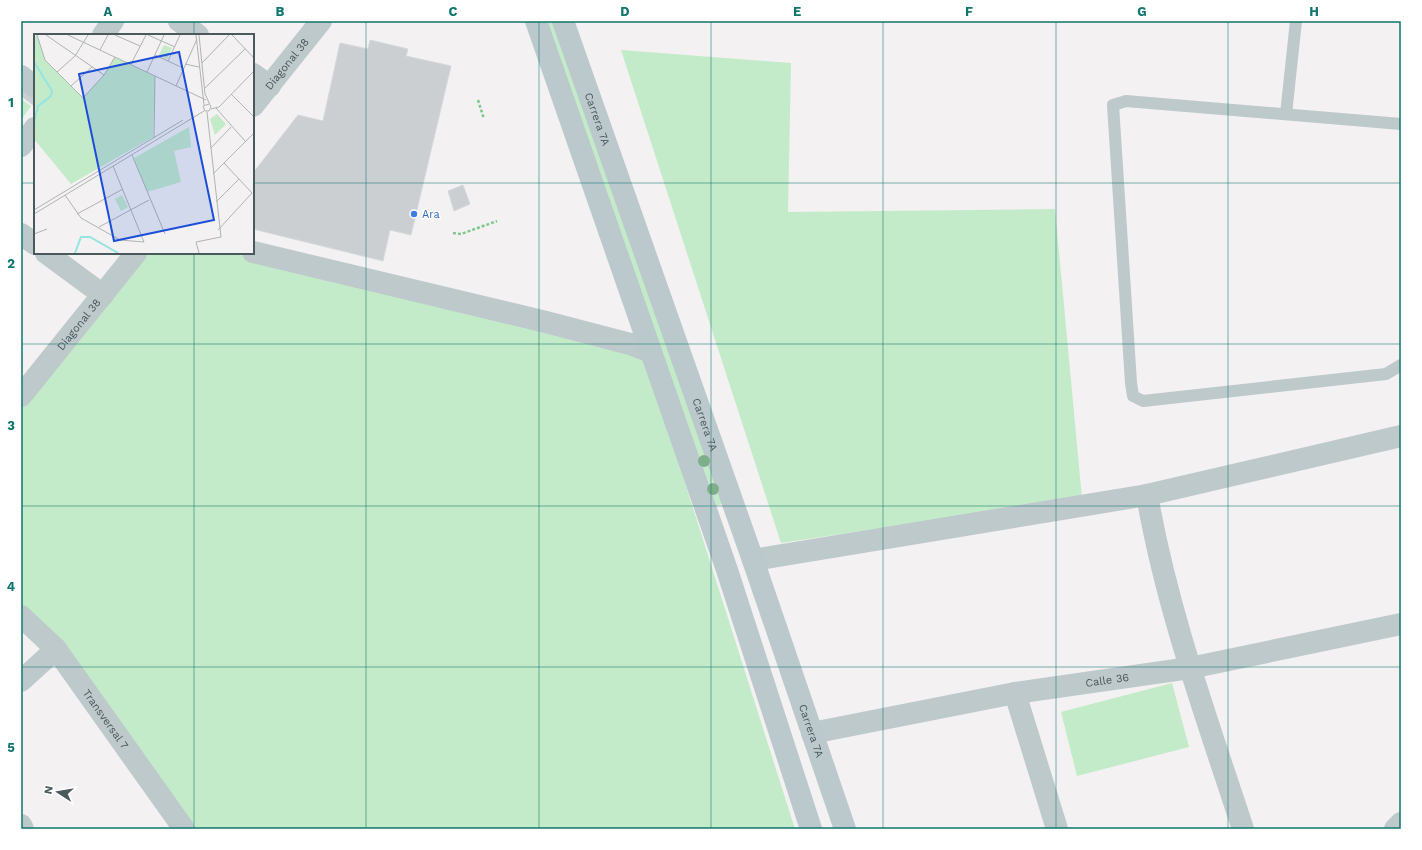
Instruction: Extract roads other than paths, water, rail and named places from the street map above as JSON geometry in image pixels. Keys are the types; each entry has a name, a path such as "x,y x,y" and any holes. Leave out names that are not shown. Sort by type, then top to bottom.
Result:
{"main road":[{"path":"536,21 727,570 811,829"},
{"name":"Carrera 7A","path":"564,21 753,560 845,829"}],"street":[{"path":"104,34 113,21"},
{"path":"179,21 197,34"},
{"name":"Diagonal 38","path":"254,103 261,80 321,21"},
{"path":"21,76 34,85"},
{"path":"21,146 34,129"},
{"path":"21,234 34,243"},
{"path":"254,252 546,322 630,344 651,352"},
{"path":"47,254 103,295"},
{"name":"Diagonal 38","path":"21,396 135,254"},
{"path":"753,560 1147,495 1401,436"},
{"path":"1147,495 1155,544 1190,668 1243,829"},
{"name":"Transversal 7","path":"21,616 56,649 184,829"},
{"name":"Calle 36","path":"812,733 1015,693 1190,668 1401,624"},
{"path":"21,681 56,649"},
{"path":"1015,693 1057,829"},
{"path":"1395,829 1401,823"},
{"path":"21,825 23,829"}],"lane":[{"path":"1286,114 1296,21"},
{"path":"1401,124 1126,101 1113,105 1128,344 1134,396 1143,401 1386,374 1401,365"}],"place":[{"name":"Ara","path":"414,214"}]}
